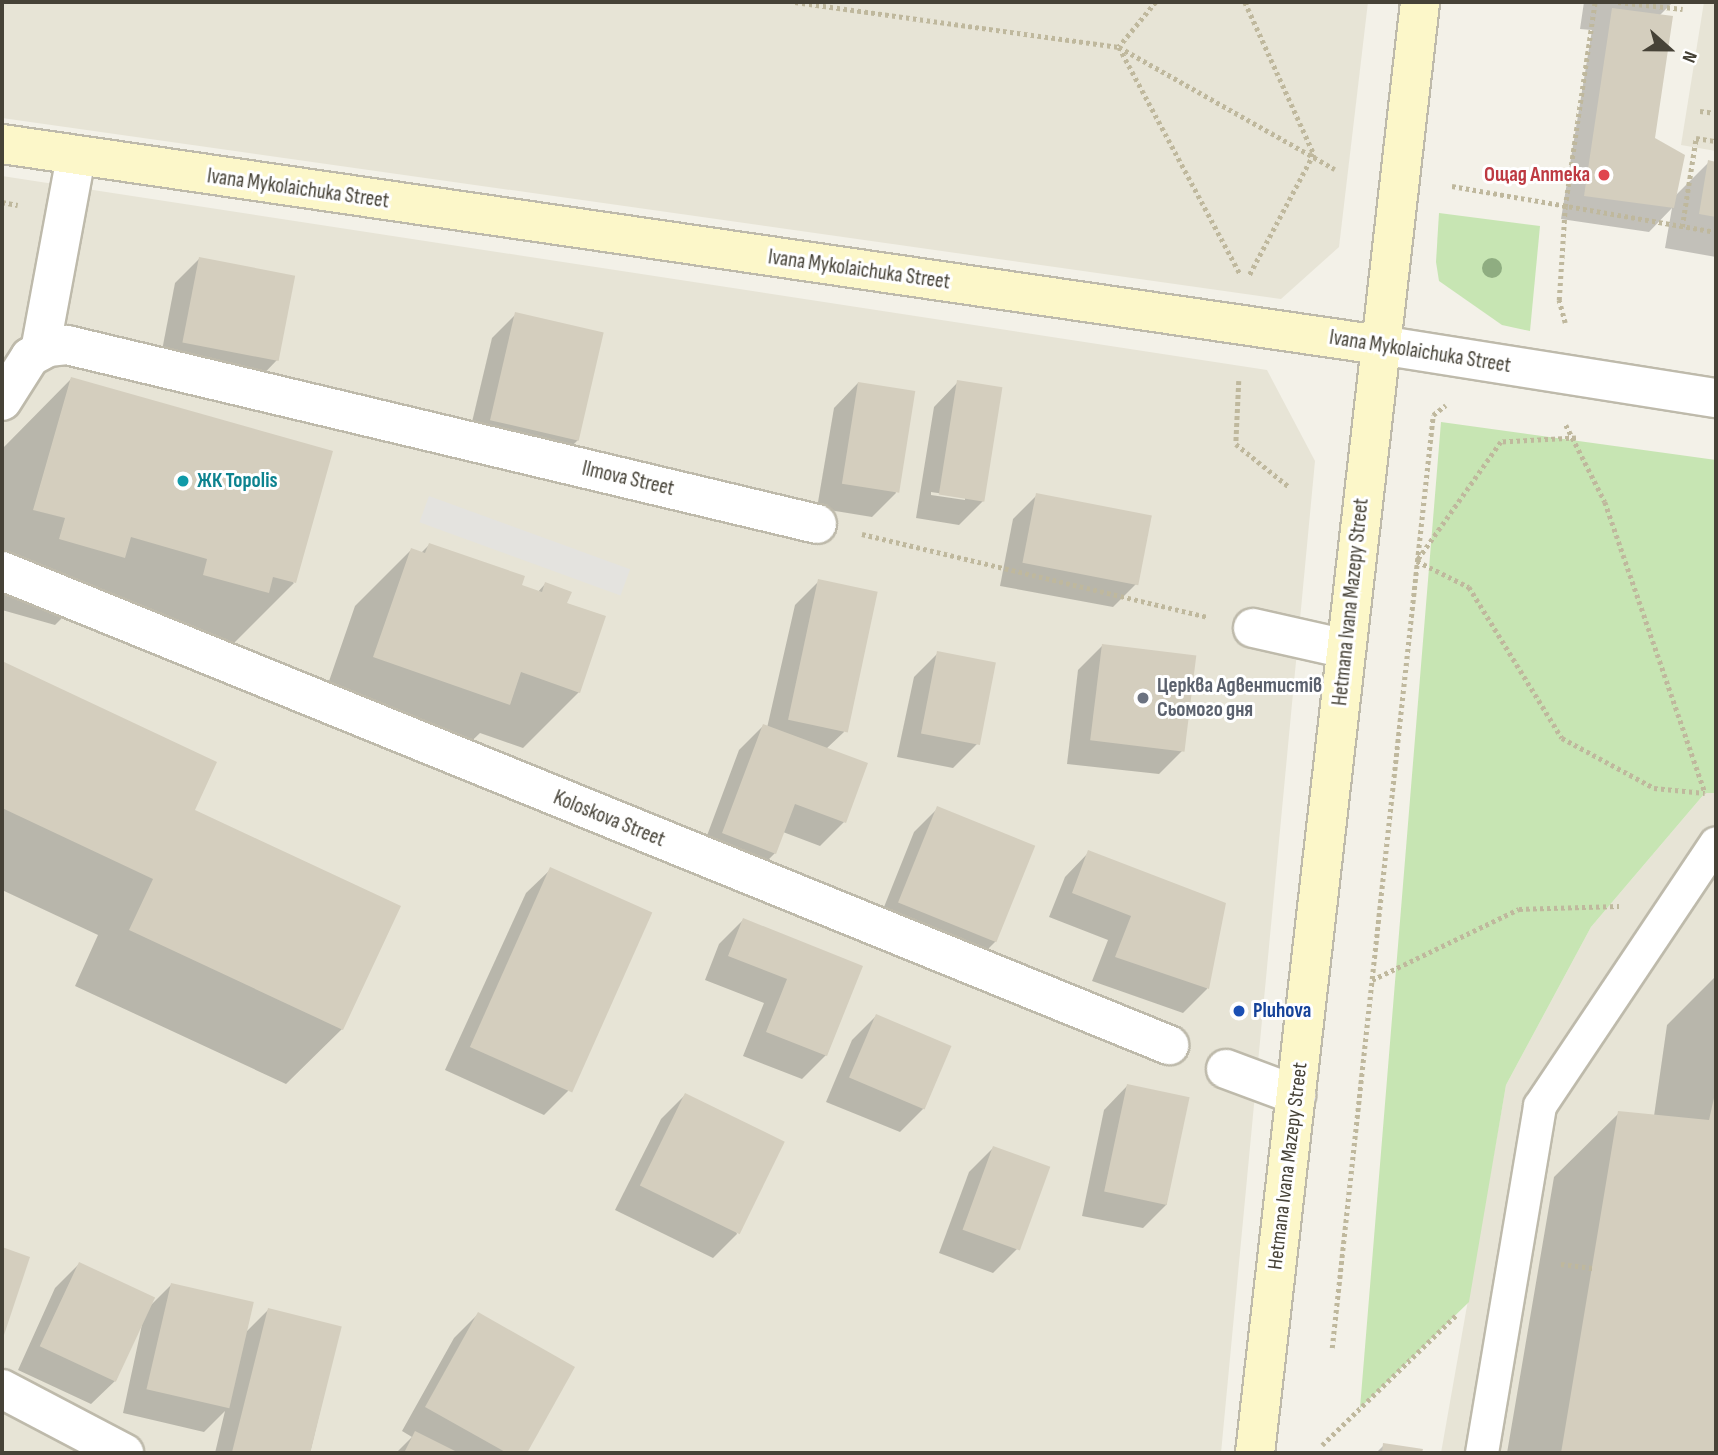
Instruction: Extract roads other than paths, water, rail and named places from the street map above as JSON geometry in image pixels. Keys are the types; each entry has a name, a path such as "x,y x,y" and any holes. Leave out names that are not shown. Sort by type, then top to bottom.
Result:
{"main road":[{"name":"Hetmana Ivana Mazepy Street","path":"1255,1453 1420,2"},
{"name":"Ivana Mykolaichuka Street","path":"2,145 1380,345"}],"street":[{"path":"2,401 30,357 53,348 76,157"},
{"name":"Ivana Mykolaichuka Street","path":"1380,345 1716,398"},
{"name":"Ilmova Street","path":"53,348 817,524"},
{"name":"Koloskova Street","path":"2,571 1169,1045"},
{"path":"1252,628 1346,649"},
{"path":"1226,1069 1296,1095"},
{"path":"2,1389 124,1453"}],"lane":[{"path":"1482,1453 1540,1106 1716,843"}],"place":[{"name":"Ощад Аптека","path":"1604,175"},
{"name":"ЖК Topolis","path":"183,481"},
{"name":"Церква Адвентистів Сьомого дня","path":"1143,698"},
{"name":"Pluhova","path":"1239,1011"}]}
